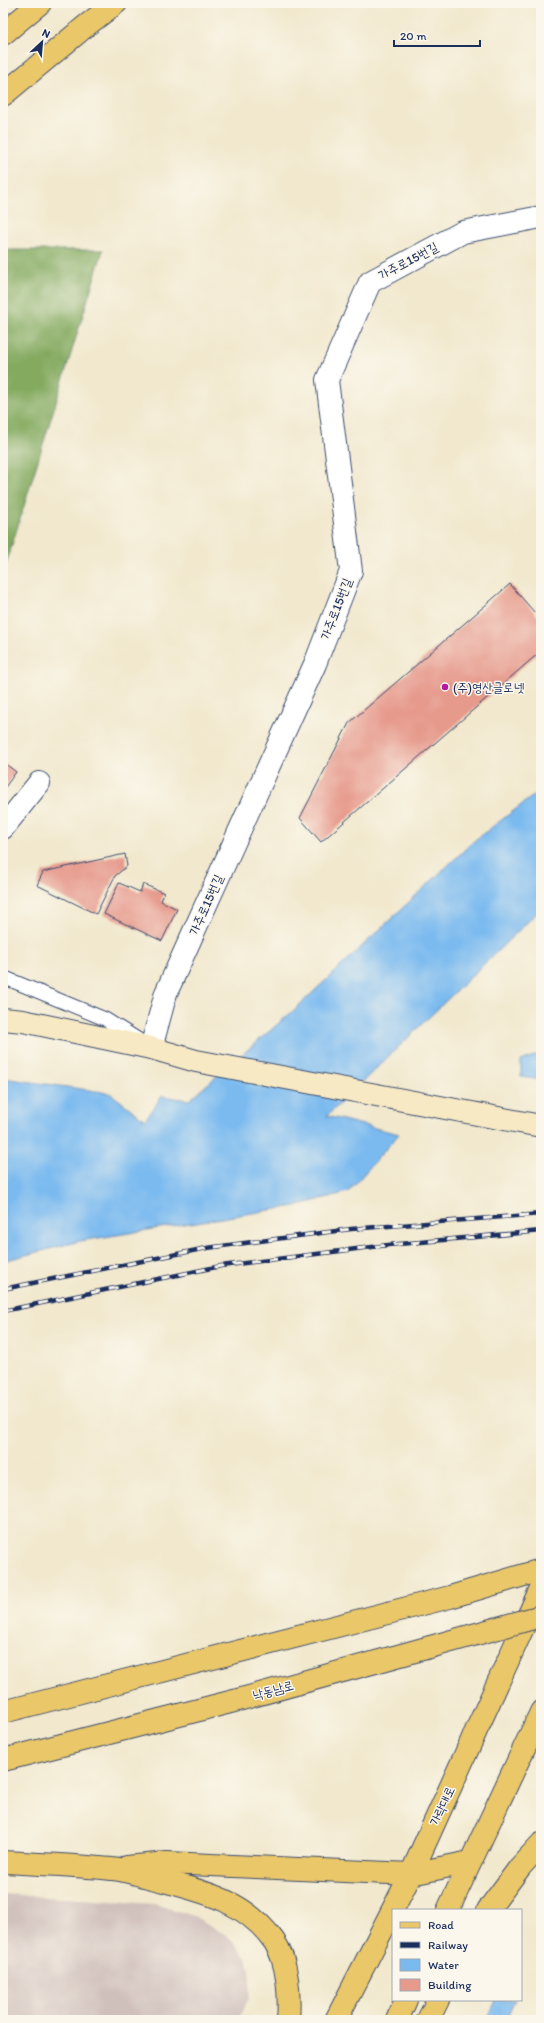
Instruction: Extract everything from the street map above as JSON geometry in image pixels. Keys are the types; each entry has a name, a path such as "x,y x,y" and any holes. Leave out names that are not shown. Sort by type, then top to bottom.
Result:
{"main road":[{"path":"3,34 40,3"},
{"path":"3,95 87,24 116,3"},
{"path":"3,1019 23,1021 151,1048 196,1061 541,1126"},
{"path":"3,1712 450,1597 541,1570"},
{"name":"가락대로","path":"392,1909 410,1874 541,1588"},
{"name":"낙동남로","path":"3,1760 238,1700 541,1616"},
{"path":"448,1909 541,1712"},
{"path":"489,1909 520,1867 541,1844"},
{"path":"3,1862 114,1869 167,1863 410,1874 470,1862"},
{"path":"114,1869 207,1892 253,1916 275,1942 284,1966 289,1993 288,2020"},
{"name":"가락대로","path":"336,2020 392,1910"},
{"path":"397,2020 406,2001"},
{"path":"428,2020 438,2001"}],"street":[{"name":"가주로15번길","path":"151,1048 166,993 315,664 351,571 327,380 370,282 463,232 541,218"},
{"path":"3,828 38,783"}],"lane":[{"path":"3,977 105,1019 151,1048"}],"shaded area":[{"path":"3,1894 154,1904 194,1916 226,1935 246,1956 250,1978 249,1998 238,2020 3,2020"}],"green space":[{"path":"3,250 103,250 3,574"}],"water":[{"path":"541,790 541,909 327,1116 399,1134 348,1192 295,1206 80,1241 3,1261 3,1078 110,1093 145,1120 162,1096 189,1100 293,1011 475,840"},
{"path":"541,1053 541,1080 521,1077 521,1061"},
{"path":"496,2001 515,2001 506,2020 487,2020"}],"building":[{"name":"(주)영산글로넷","path":"510,584 541,620 541,651 321,842 300,818 349,723"},
{"path":"3,762 16,772 3,790"},
{"path":"125,854 127,866 115,876 96,914 37,885 43,872"},
{"path":"119,883 140,892 143,884 164,893 161,901 177,909 162,941 104,914"}],"railway":[{"path":"3,1289 207,1248 351,1229 541,1214"},
{"path":"3,1311 221,1266 388,1245 541,1231"}],"place":[{"name":"(주)영산글로넷","path":"445,687"}]}
